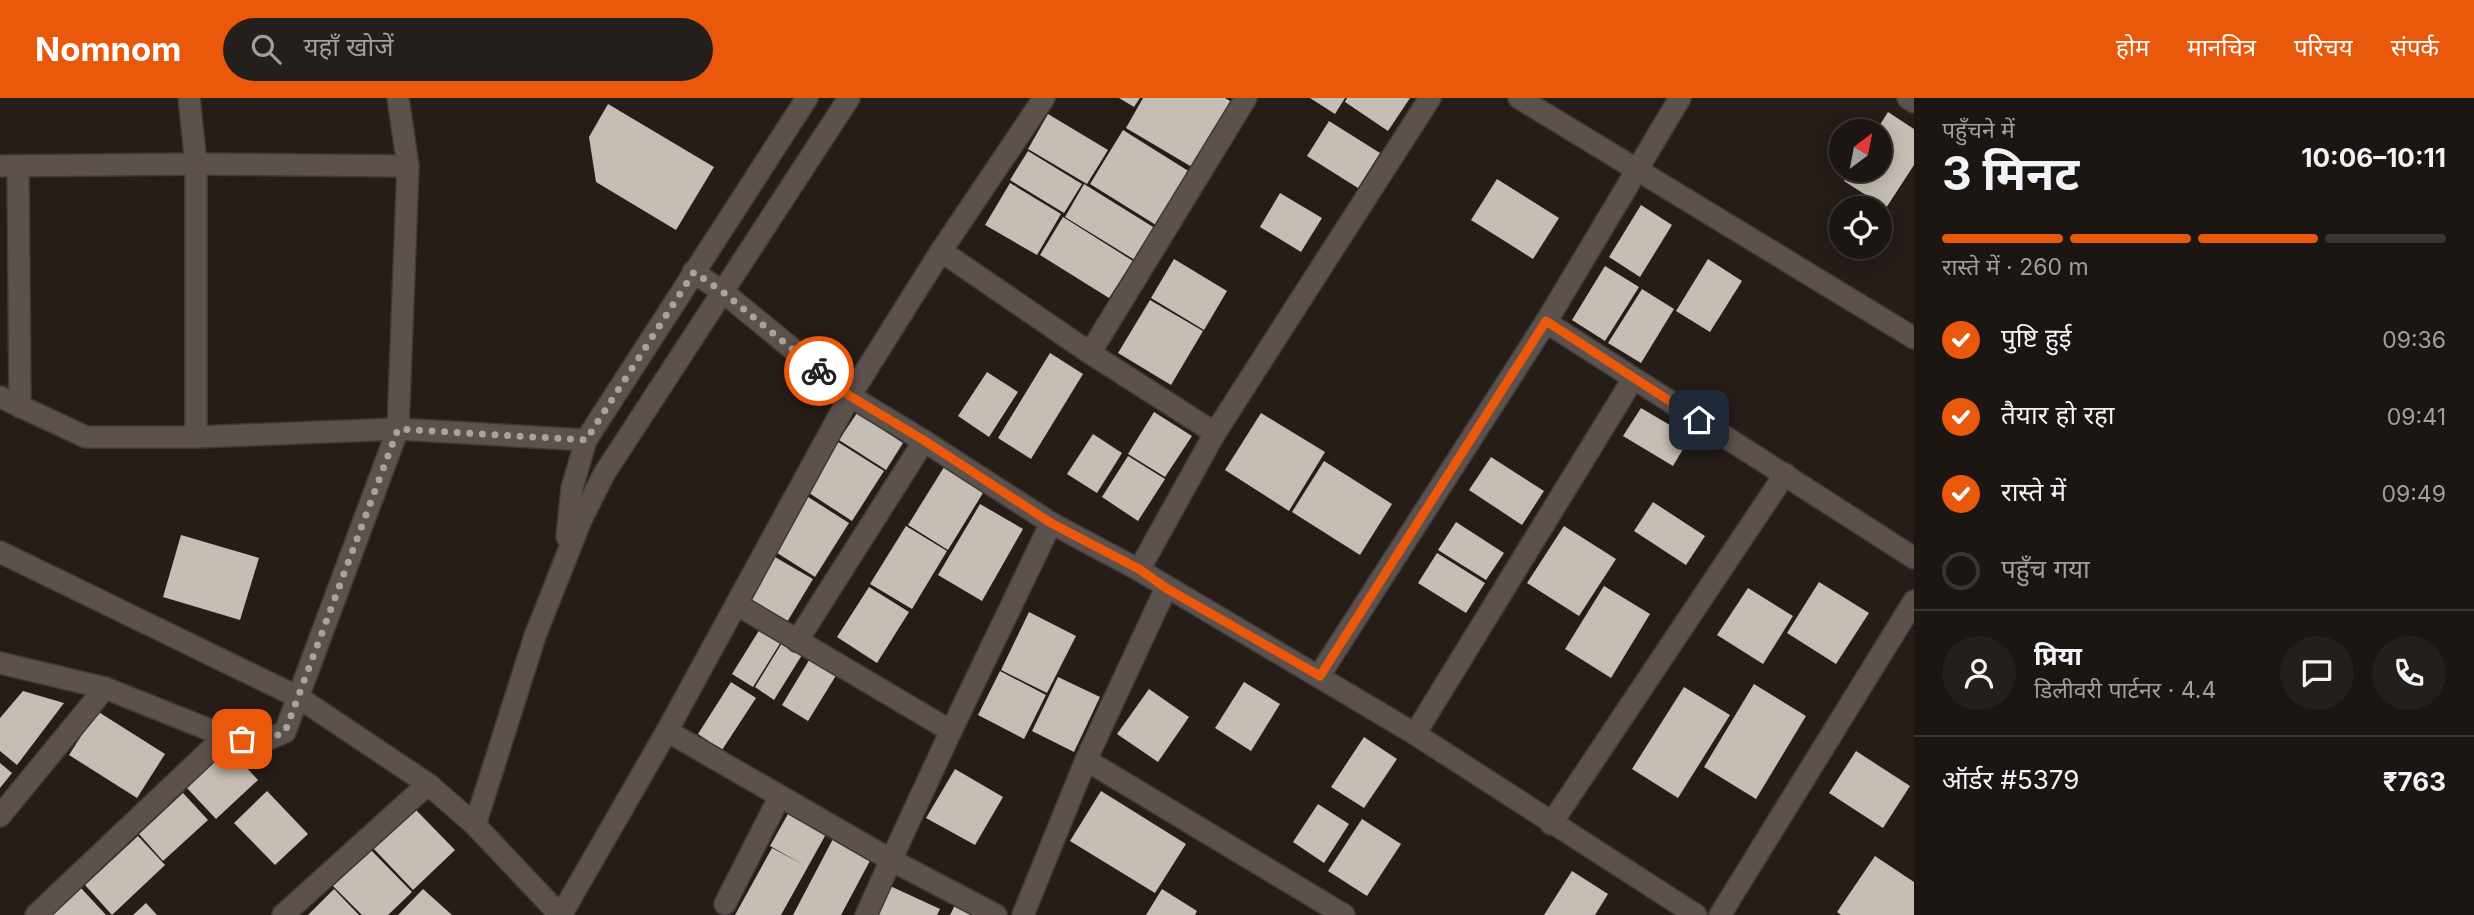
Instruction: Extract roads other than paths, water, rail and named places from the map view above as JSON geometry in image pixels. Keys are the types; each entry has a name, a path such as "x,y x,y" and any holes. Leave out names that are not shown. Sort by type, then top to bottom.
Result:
{"street":[{"path":"189,98 195,164 196,437"},
{"path":"0,663 105,688 225,736 259,743 285,732 398,429 408,166 398,98"},
{"path":"565,556 572,488 586,440 807,98"},
{"path":"475,825 535,636 565,556 604,474 849,98"},
{"path":"0,552 298,698 428,784 475,825 560,915 667,731 850,396 941,251 1044,98"},
{"path":"1090,353 1246,98"},
{"path":"1139,569 1215,433 1430,98"},
{"path":"1519,98 1914,338"},
{"path":"1320,676 1546,321 1680,98"},
{"path":"1908,98 1914,102"},
{"path":"20,407 9,166 408,166"},
{"path":"941,251 1090,353 1215,433"},
{"path":"694,272 723,292 850,396 1051,523 1139,569 1166,588 1415,734 1696,915"},
{"path":"1546,321 1914,558"},
{"path":"1415,734 1633,379"},
{"path":"616,393 644,413"},
{"path":"0,397 86,437 196,437 398,429 586,440"},
{"path":"797,641 925,441"},
{"path":"1551,824 1786,474"},
{"path":"866,915 1051,523"},
{"path":"1030,912 1087,760 1166,588"},
{"path":"1720,915 1914,601"},
{"path":"736,604 951,730"},
{"path":"0,816 105,688"},
{"path":"667,731 891,860 996,915"},
{"path":"36,915 225,736"},
{"path":"1087,760 1344,915"},
{"path":"283,915 428,784"},
{"path":"725,904 780,796"}]}
